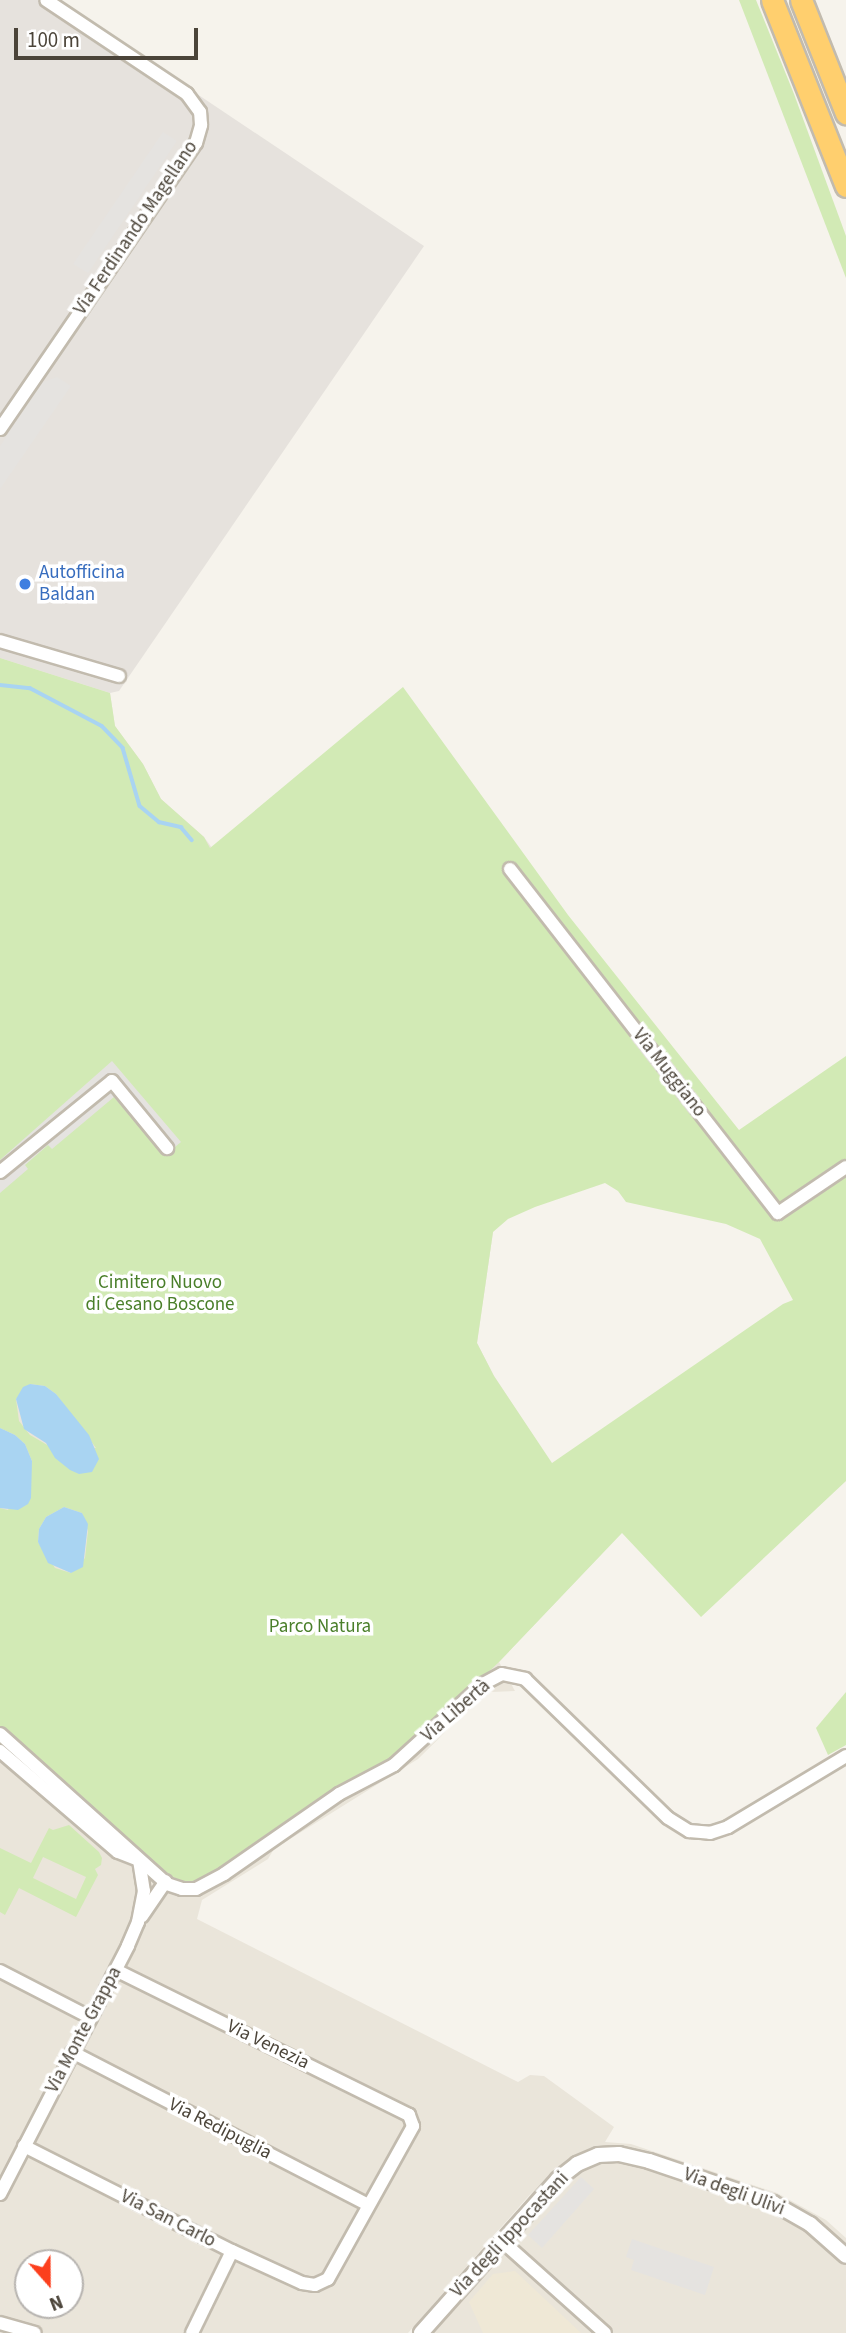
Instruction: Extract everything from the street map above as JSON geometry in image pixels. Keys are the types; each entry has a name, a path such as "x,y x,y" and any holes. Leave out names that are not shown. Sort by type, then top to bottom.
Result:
{"highway":[{"path":"772,0 846,186"},
{"path":"801,0 846,113"}],"street":[{"name":"Via Ferdinando Magellano","path":"0,429 196,143 201,125 200,112 187,94 46,0"},
{"path":"0,641 119,676"},
{"name":"Via Muggiano","path":"510,869 778,1213 846,1167"},
{"path":"0,1172 111,1081 167,1149"},
{"name":"Via Libertà","path":"0,1734 139,1860 166,1881 182,1889 196,1889 224,1874 339,1794 394,1765 483,1684 502,1674 525,1679 668,1818 689,1831 710,1833 728,1828 846,1756"},
{"name":"Via Libertà","path":"0,1751 118,1852 139,1860"},
{"name":"Via Monte Grappa","path":"0,2194 138,1922 144,1891 139,1860"},
{"path":"138,1922 166,1881"},
{"name":"Via Venezia","path":"116,1970 410,2115 413,2126 368,2205"},
{"path":"0,1971 90,2018"},
{"name":"Via Redipuglia","path":"72,2052 368,2205"},
{"name":"Via San Carlo","path":"24,2146 232,2251 302,2283 315,2285 328,2279 368,2205"},
{"name":"Via degli Ippocastani","path":"421,2333 567,2171 587,2159 610,2154"},
{"name":"Via degli Ulivi","path":"610,2154 649,2161 773,2203 810,2224 846,2256"},
{"path":"502,2241 605,2333"},
{"path":"192,2333 232,2251"},
{"path":"0,2323 35,2333"}],"shaded area":[{"path":"0,0 57,0 424,246 119,691 110,693 0,658"},
{"path":"163,132 177,141 88,273 73,264"},
{"path":"57,377 71,386 0,489 0,446 43,382"},
{"path":"0,658 110,693 115,726 143,764 161,799 204,837 493,1232 477,1343 494,1376 607,1548 499,1662 515,1691 491,1692 478,1700 418,1759 274,1849 268,1859 202,1900 197,1919 518,2082 530,2075 544,2076 614,2127 605,2142 631,2144 777,2193 826,2220 846,2238 846,2333 425,2333 534,2190 408,2333 0,2333"},
{"path":"112,1061 181,1142 164,1156 114,1097 52,1149 48,1145 25,1165 28,1169 0,1193 0,1160"},
{"path":"581,2177 594,2189 542,2248 528,2235"},
{"path":"632,2239 714,2267 705,2295 631,2270 634,2260 626,2257"},
{"path":"515,2271 581,2333 483,2333 469,2302 493,2274"}],"green space":[{"path":"739,0 756,0 794,94 846,236 846,278"},
{"path":"0,658 110,693 115,726 143,764 161,799 204,837 210,848 403,687 568,915 739,1130 846,1056 846,1481 701,1617 622,1533 499,1662 406,1750 201,1882 184,1883 152,1865 0,1729 0,1508 8,1510 30,1472 32,1461 25,1444 15,1435 0,1428","holes":["605,1183 618,1191 626,1202 726,1224 760,1239 793,1300 783,1304 552,1463 494,1376 477,1343 493,1232 508,1219 535,1207","30,1384 45,1386 56,1394 96,1448 49,1446 30,1435 19,1421 16,1399","64,1507 82,1513 88,1531 85,1558 71,1573 55,1568 38,1542 39,1529 46,1517"]},
{"path":"846,1692 846,1745 828,1755 816,1728"},
{"path":"69,1825 99,1852 102,1858 101,1865 95,1869 98,1875 76,1917 19,1888 5,1915 0,1912 0,1848 31,1863 49,1828 53,1830","holes":["43,1857 86,1877 76,1899 33,1878"]}],"water":[{"path":"30,1384 45,1386 56,1394 89,1435 99,1459 92,1472 79,1474 70,1470 55,1458 46,1443 24,1429 16,1399 23,1387"},
{"path":"0,1428 15,1435 25,1444 32,1461 31,1498 28,1504 18,1510 0,1508"},
{"path":"64,1507 82,1513 88,1524 83,1567 71,1573 48,1563 38,1542 39,1529 46,1517"}],"waterway":[{"path":"0,685 30,688 102,726 123,748 140,806 159,822 181,827 192,840"}],"place":[{"name":"Autofficina Baldan","path":"25,584"}],"park label":[{"name":"Cimitero Nuovo di Cesano Boscone","path":"160,1294"},
{"name":"Parco Natura","path":"320,1627"}]}
